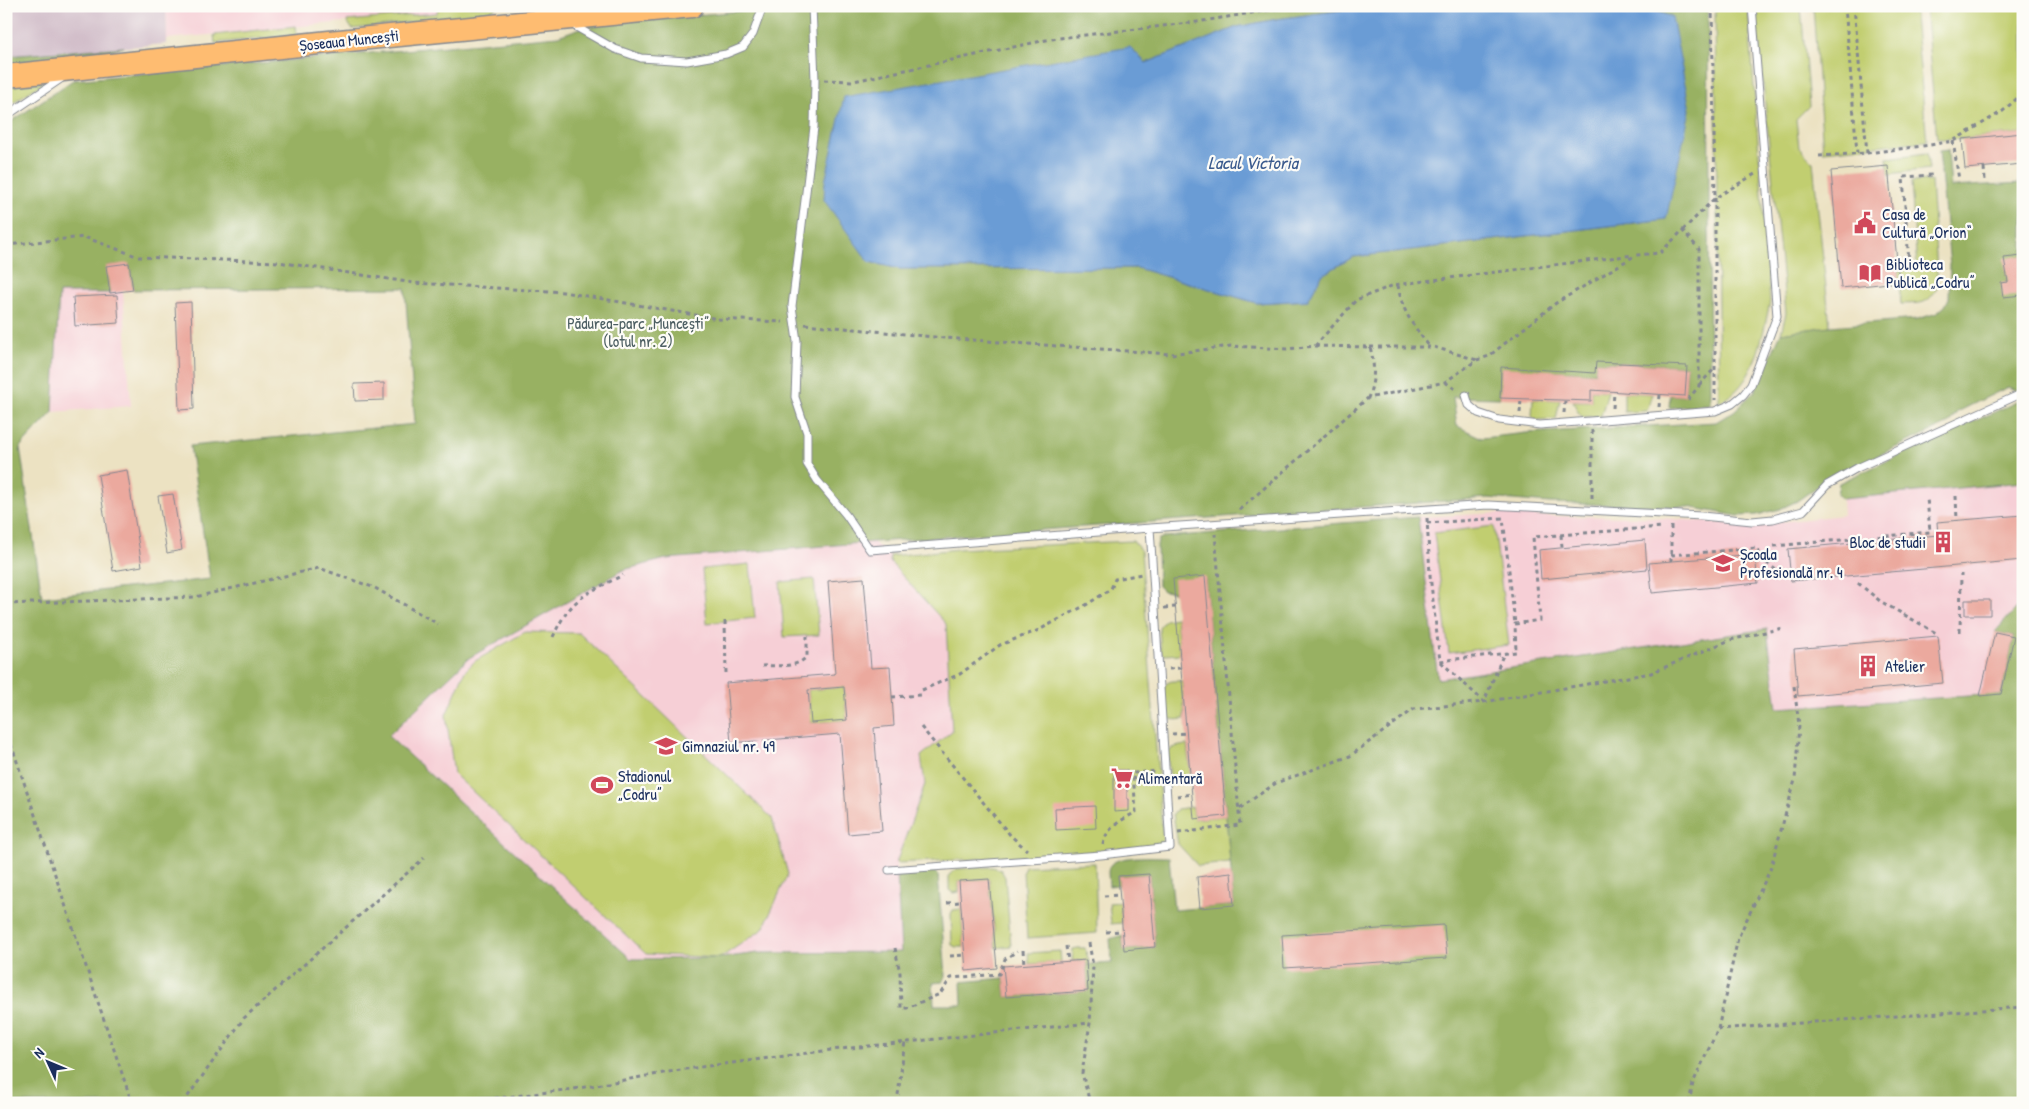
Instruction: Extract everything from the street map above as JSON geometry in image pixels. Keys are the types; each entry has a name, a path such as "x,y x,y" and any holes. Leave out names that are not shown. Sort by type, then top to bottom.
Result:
{"main road":[{"name":"Șoseaua Muncești","path":"6,76 692,6"}],"lane":[{"path":"562,19 615,49 641,58 687,61 726,54 742,47 753,34 764,6"},
{"path":"812,6 815,80 814,127 792,306 797,341 795,397 807,433 808,464 817,480 846,515 870,550 1150,528 1488,505 1702,516 1752,521 1773,519 1803,511 1827,485 1857,468 2023,393"},
{"path":"1466,396 1469,405 1478,413 1499,420 1540,425 1715,411 1732,404 1743,395 1751,384 1777,316 1752,6"},
{"path":"6,116 73,70"},
{"path":"889,870 1101,855 1170,847 1150,528"}],"path":[{"path":"815,80 854,81 1051,39 1197,22 1294,6"},
{"path":"1712,6 1715,198 1715,411"},
{"path":"1845,6 1858,153"},
{"path":"1854,6 1867,153"},
{"path":"1820,156 1867,153 1930,145 1953,140 1996,116 2023,93"},
{"path":"1953,140 1959,180"},
{"path":"1315,346 1356,300 1398,285 1660,253 1715,198 1766,168"},
{"path":"1984,168 1986,180"},
{"path":"1909,264 1903,177 1933,174"},
{"path":"1682,230 1699,249 1699,386"},
{"path":"6,245 84,237 139,257 278,262 414,282 563,292 718,319 794,322 944,338 1171,354 1231,346 1287,349 1315,346 1429,347 1477,360"},
{"path":"1368,398 1445,382 1477,360 1489,356 1556,303 1636,255"},
{"path":"1398,285 1400,302 1409,319 1429,347"},
{"path":"1169,835 1240,825 1214,524 1244,507 1368,398 1372,387 1375,366 1370,347"},
{"path":"1676,414 1715,368"},
{"path":"1612,420 1614,392"},
{"path":"1592,422 1592,511"},
{"path":"1956,496 1957,521"},
{"path":"1774,546 1930,532 1927,498"},
{"path":"1426,510 1430,575 1440,661 1484,702"},
{"path":"1427,523 1503,518 1515,624 1516,652 1440,661"},
{"path":"1515,624 1540,620 1533,538 1678,525"},
{"path":"1671,526 1671,561"},
{"path":"1561,535 1562,547"},
{"path":"1671,555 1757,548 1762,559 1776,570"},
{"path":"6,604 195,598 319,568 375,588 438,624"},
{"path":"922,690 960,674 1000,645 1039,630 1086,605 1111,589 1115,579 1152,573"},
{"path":"1960,632 1961,574"},
{"path":"553,637 562,617 571,605 590,592 623,575"},
{"path":"1858,583 1880,600 1938,634"},
{"path":"725,621 726,674"},
{"path":"1239,808 1276,783 1350,756 1414,709 1484,702 1651,673 1730,640 1783,628"},
{"path":"762,666 796,664 804,660 807,656 807,636"},
{"path":"1484,702 1503,655"},
{"path":"1690,1103 1694,1083 1718,1029 1738,938 1770,870 1795,780 1800,725 1794,686"},
{"path":"892,697 921,695"},
{"path":"920,727 1011,836 1039,860"},
{"path":"6,729 132,1103"},
{"path":"1101,855 1104,838 1116,822 1136,812 1133,773 1165,770"},
{"path":"183,1103 244,1018 424,858"},
{"path":"1104,896 1119,895"},
{"path":"947,903 960,902"},
{"path":"1106,932 1122,931"},
{"path":"1089,943 1093,966 1090,1023 1082,1073 1090,1103"},
{"path":"1066,946 1068,961"},
{"path":"895,948 900,973 901,1008 907,1008 940,994 951,978 998,974 1005,959 1017,951"},
{"path":"1023,950 1024,964"},
{"path":"950,956 965,955"},
{"path":"1718,1029 2023,1007"},
{"path":"455,1103 574,1089 686,1070 905,1041 1090,1023"},
{"path":"897,1103 905,1041"}],"shaded area":[{"path":"6,6 166,6 167,44 6,56"},
{"path":"166,6 438,6 438,13 167,39"},
{"path":"123,291 131,406 53,412 59,293"},
{"name":"Școala Profesională nr. 4","path":"2023,482 2023,601 1995,631 2014,636 2001,694 1777,708 1767,629 1438,679 1418,517 1504,513 1543,516 1648,517 1753,525 1843,515 1842,499"},
{"name":"Gimnaziul nr. 49","path":"873,542 890,556 890,562 946,624 952,731 921,756 925,784 896,863 901,952 758,953 720,958 631,959 388,736 469,658 623,570 666,559"}],"green space":[{"path":"438,6 498,6 485,14 352,29 347,21 437,13"},
{"name":"Pădurea-parc „Muncești” (lotul nr. 2)","path":"799,6 1372,6 1277,19 1237,27 1146,63 869,262 900,269 1137,268 1257,303 1308,300 1322,275 1353,257 1666,219 1672,17 1642,6 1708,6 1710,404 1669,408 1670,395 1685,396 1687,366 1596,362 1595,373 1501,368 1500,398 1453,397 1457,426 1482,438 1526,433 1716,422 1734,411 1755,391 1781,333 1830,326 1918,319 1937,313 1945,306 1949,298 1950,266 1939,151 1948,150 1951,187 2023,183 2023,388 2017,391 2008,387 1957,412 1949,423 1831,477 1797,501 1780,509 1757,515 1738,516 1688,507 1550,503 1488,498 873,542 666,559 623,570 469,658 388,736 631,959 720,958 758,953 901,952 897,875 933,871 938,875 946,976 943,982 933,983 934,1005 962,1005 961,982 1004,978 1006,997 1088,991 1086,965 1112,963 1110,939 1122,935 1124,950 1155,947 1149,874 1118,876 1119,885 1109,886 1109,867 1119,860 1136,857 1169,857 1174,910 1234,905 1205,577 1174,592 1163,591 1158,586 1157,545 1159,539 1418,517 1438,679 1767,629 1777,708 2001,694 2014,636 1995,632 2023,601 2023,1103 6,1103 6,125 73,80 558,36 592,24","holes":["129,264 133,290 405,288 415,424 190,446 210,579 42,597 20,447 53,412 59,293 110,293 107,266"]},
{"path":"1715,6 1748,7 1770,302 1760,345 1749,373 1731,395 1719,402"},
{"path":"1758,6 1801,6 1809,106 1796,119 1799,148 1813,162 1830,326 1781,333 1786,313 1756,13"},
{"path":"1813,6 1914,6 1927,141 1823,151"},
{"path":"1925,6 2023,6 2023,133 1962,139 1937,139"},
{"path":"296,26 297,35 215,43 214,35"},
{"path":"124,47 89,56 6,65 6,56"},
{"path":"46,81 6,107 6,87"},
{"path":"1927,153 1929,169 1889,174 1887,158"},
{"path":"1931,181 1938,286 1931,297 1923,302 1901,304 1898,271 1917,268 1911,182"},
{"path":"1591,390 1608,391 1601,416 1583,417 1579,414 1573,401 1591,401"},
{"path":"1624,392 1652,394 1647,411 1624,412"},
{"path":"1533,399 1560,400 1556,419 1535,420 1532,416"},
{"path":"2023,399 2023,482 1842,499 1837,494 1839,483"},
{"path":"1494,526 1509,645 1449,653 1434,533"},
{"path":"1133,541 1141,551 1163,840 1157,845 1078,854 896,863 925,784 921,756 952,731 946,624 890,562 890,556 958,549"},
{"path":"750,564 755,618 707,623 702,569"},
{"path":"814,579 819,635 784,637 780,582"},
{"path":"1176,618 1180,654 1164,655 1161,652 1159,627 1165,620"},
{"name":"Stadionul „Codru”","path":"525,632 579,633 772,818 788,874 763,929 720,958 646,954 454,774 446,715 465,671 475,661"},
{"path":"1182,681 1185,719 1175,720 1167,716 1164,707 1164,686 1169,682"},
{"path":"844,687 847,720 811,723 808,690"},
{"path":"1187,745 1191,781 1171,780 1168,754 1173,748"},
{"path":"1193,807 1194,819 1226,816 1230,863 1198,866 1178,844 1173,814 1177,809"},
{"path":"1095,863 1097,933 1027,938 1023,871 1025,866"},
{"path":"993,867 1001,870 1005,877 1011,946 996,948 989,879 959,881 959,892 953,893 949,890 949,875 956,869"},
{"path":"1120,902 1122,923 1111,924 1109,903"},
{"path":"961,909 964,947 956,947 952,945 951,914 953,910"},
{"path":"1085,948 1090,965 1086,965 1086,960 1072,961 1073,949"},
{"path":"1060,951 1061,962 1029,964 1028,953"}],"water":[{"name":"Lacul Victoria","path":"1372,6 1642,6 1672,17 1690,110 1666,219 1353,257 1322,275 1308,300 1257,303 1137,268 900,269 869,262 824,200 825,182 844,97 1130,47 1146,63 1237,27 1277,19"}],"building":[{"path":"2023,133 2023,164 1965,169 1962,139"},
{"name":"Casa de Cultură „Orion“","path":"1888,166 1899,282 1841,288 1831,171"},
{"path":"2022,256 2023,295 2003,297 2001,283 2008,282 2004,258"},
{"path":"129,263 133,290 110,293 106,266"},
{"path":"117,295 119,323 75,326 73,297"},
{"path":"191,302 194,409 179,410 175,303"},
{"path":"1596,362 1687,366 1685,396 1591,390 1591,401 1500,398 1501,367 1595,373"},
{"path":"384,383 384,400 355,401 354,384"},
{"path":"127,470 142,566 113,571 98,475"},
{"path":"173,494 182,550 167,553 158,496"},
{"name":"Bloc de studii","path":"2023,515 2023,560 1791,581 1788,549 1938,535 1937,522"},
{"path":"1645,540 1647,569 1541,579 1539,550"},
{"path":"1755,554 1758,583 1652,593 1649,563"},
{"path":"1205,576 1226,816 1194,819 1173,579"},
{"path":"864,578 871,668 890,667 894,726 874,728 882,831 848,834 840,734 731,743 726,683 835,674 828,581","holes":["844,687 847,720 811,723 808,690"]},
{"path":"1965,600 1990,600 1990,615 1965,615"},
{"path":"1995,632 2014,636 2001,694 1980,696"},
{"name":"Atelier","path":"1938,636 1943,683 1798,696 1794,649"},
{"path":"1114,770 1127,770 1129,811 1114,812"},
{"path":"1095,806 1096,828 1056,830 1055,808"},
{"path":"1231,873 1234,905 1200,908 1197,877"},
{"path":"1149,874 1155,947 1124,950 1118,876"},
{"path":"989,879 997,968 966,971 959,881"},
{"path":"1444,925 1447,958 1284,968 1282,935"},
{"path":"1086,960 1088,991 1006,997 1003,966"}],"place":[{"name":"Casa de Cultură „Orion“","path":"1865,223"},
{"name":"Biblioteca Publică „Codru”","path":"1870,273"},
{"name":"Bloc de studii","path":"1943,542"},
{"name":"Școala Profesională nr. 4","path":"1723,563"},
{"name":"Atelier","path":"1868,666"},
{"name":"Gimnaziul nr. 49","path":"666,746"},
{"name":"Alimentară","path":"1122,778"},
{"name":"Stadionul „Codru”","path":"602,785"}]}
